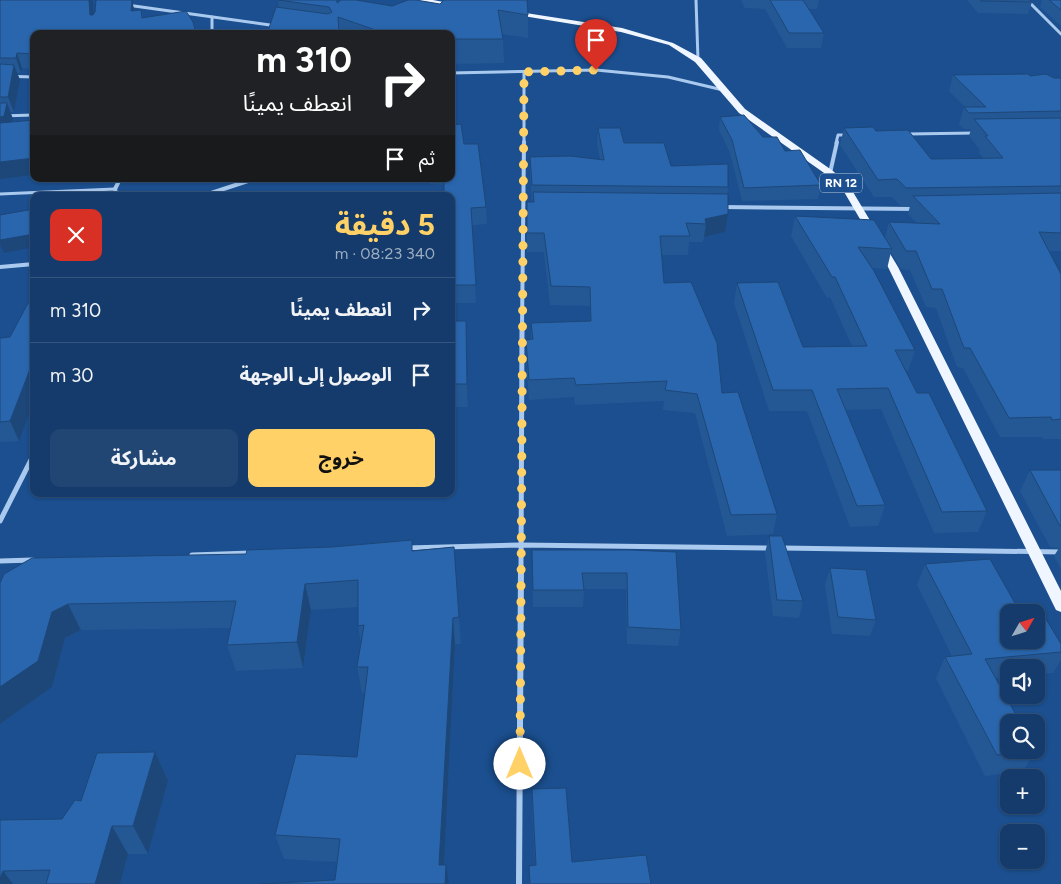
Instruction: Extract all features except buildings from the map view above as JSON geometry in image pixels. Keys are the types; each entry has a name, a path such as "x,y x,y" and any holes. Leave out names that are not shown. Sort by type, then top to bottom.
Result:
{"main road":[{"path":"419,0 465,6"},
{"name":"RN 12","path":"502,11 630,31 671,44 698,60 742,111 830,174 847,189 893,267 1061,606"}],"street":[{"path":"696,0 698,60"},
{"path":"1027,0 1061,34"},
{"path":"125,4 282,27"},
{"path":"212,17 212,30"},
{"path":"455,73 605,71 668,77 723,90"},
{"path":"519,884 524,72"},
{"path":"0,76 30,77"},
{"path":"0,116 30,115"},
{"path":"906,134 984,132"},
{"path":"830,174 838,135 858,135"},
{"path":"115,190 119,182"},
{"path":"214,192 245,182"},
{"path":"524,206 533,206"},
{"path":"718,207 860,210 923,209"},
{"path":"0,267 30,264"},
{"path":"0,521 30,462"},
{"path":"403,548 521,545 1061,552"},
{"path":"187,555 256,553"},
{"path":"0,561 39,560"}],"lane":[{"path":"58,192 115,190"},
{"path":"0,194 30,193"}],"route":[{"path":"520,764 524,72 596,70"}]}
